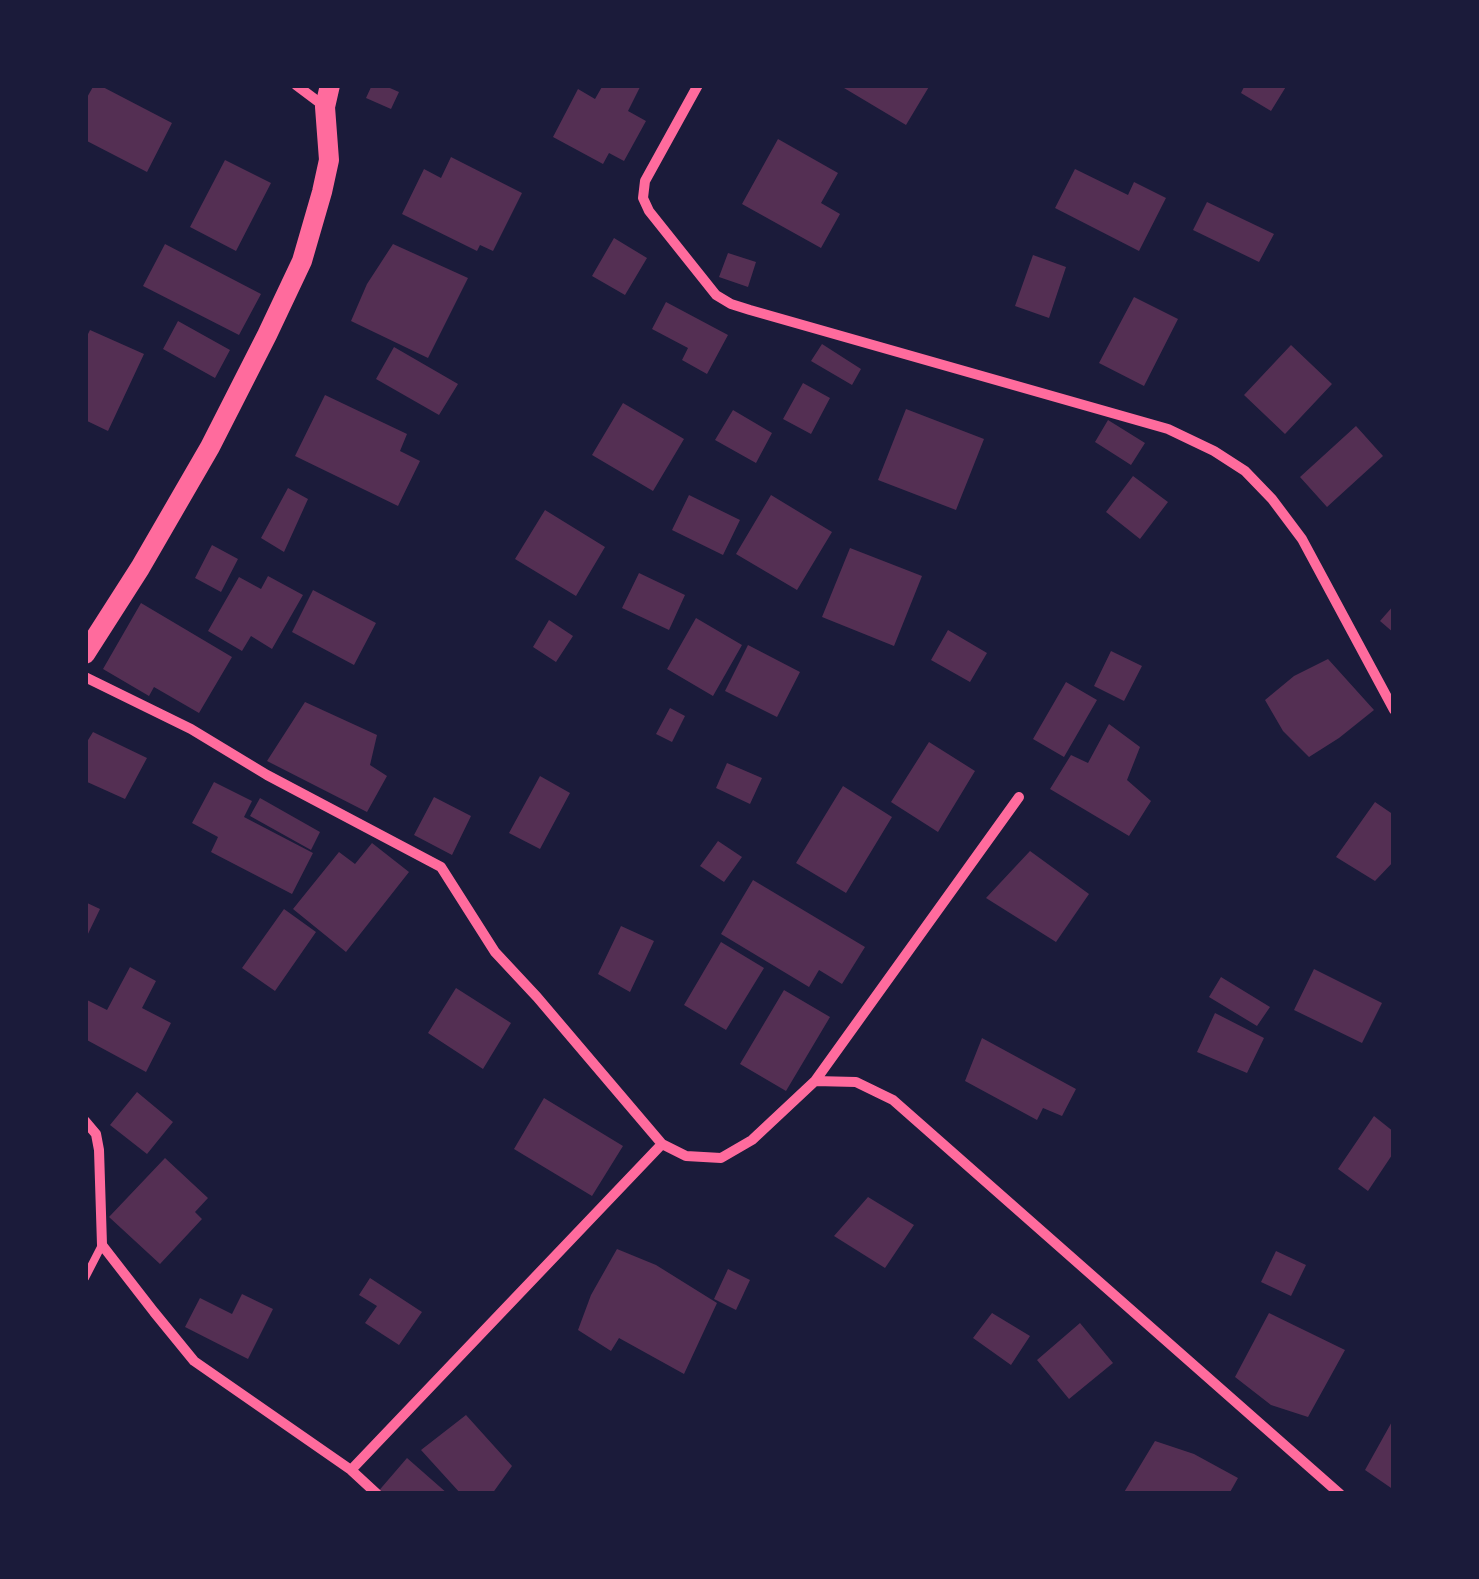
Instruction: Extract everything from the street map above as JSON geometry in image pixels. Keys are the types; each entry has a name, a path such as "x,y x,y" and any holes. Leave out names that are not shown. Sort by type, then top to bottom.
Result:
{"main road":[{"path":"85,654 210,447 302,261 329,160 325,106 330,85"}],"street":[{"path":"296,85 325,106"},
{"path":"698,85 645,181 643,198 649,212 716,294 750,310 1168,429 1214,450 1245,470 1272,498 1302,540 1394,710"},
{"path":"85,677 191,729 441,867 495,952 662,1144 686,1156 720,1158 752,1140 814,1081 1019,796"},
{"path":"814,1081 856,1082 893,1100 1340,1494"},
{"path":"85,1121 96,1134 99,1150 102,1245 194,1361 351,1470 377,1494"},
{"path":"351,1470 662,1144"}],"lane":[{"path":"85,1278 102,1245"}],"building":[{"path":"94,85 172,123 147,172 85,140 85,101"},
{"path":"372,85 399,92 391,109 366,98"},
{"path":"603,85 641,85 628,111 646,121 624,161 609,153 603,164 553,137 578,89 595,99"},
{"path":"839,85 930,85 906,125"},
{"path":"1245,85 1287,85 1271,111 1241,93"},
{"path":"778,139 838,173 821,203 840,214 821,248 742,204"},
{"path":"451,157 522,193 493,251 480,245 477,251 402,214 424,169 441,178"},
{"path":"225,160 271,183 236,251 190,227"},
{"path":"1075,169 1128,195 1134,182 1166,198 1139,251 1055,208"},
{"path":"1207,202 1274,234 1259,262 1193,230"},
{"path":"614,238 647,258 625,295 592,276"},
{"path":"165,244 261,294 239,335 143,286"},
{"path":"393,244 468,278 428,358 351,321 367,284"},
{"path":"728,253 756,262 748,287 719,277"},
{"path":"1033,255 1066,267 1049,318 1015,306"},
{"path":"1134,297 1178,319 1144,386 1099,363"},
{"path":"666,302 728,335 707,374 682,360 688,348 652,329"},
{"path":"178,321 230,350 215,378 163,349"},
{"path":"90,330 144,354 108,431 85,420 85,340"},
{"path":"822,344 861,369 852,385 811,361"},
{"path":"1291,345 1332,384 1285,434 1244,395"},
{"path":"394,347 458,384 439,415 376,379"},
{"path":"803,383 830,398 811,434 783,419"},
{"path":"325,395 407,434 400,451 420,461 398,506 295,456"},
{"path":"623,403 684,439 653,491 592,455"},
{"path":"906,409 984,439 956,510 878,480"},
{"path":"733,410 772,433 756,463 715,440"},
{"path":"1108,420 1145,443 1131,465 1095,442"},
{"path":"1356,426 1383,456 1327,507 1300,477"},
{"path":"1133,476 1168,502 1140,539 1106,512"},
{"path":"288,488 308,499 284,552 261,538"},
{"path":"689,495 740,520 723,555 672,530"},
{"path":"771,495 832,532 797,590 736,554"},
{"path":"545,510 605,547 576,596 515,559"},
{"path":"212,545 238,559 221,592 195,578"},
{"path":"850,548 922,576 894,646 822,617"},
{"path":"639,573 685,595 669,630 622,608"},
{"path":"268,576 303,595 272,649 251,636 242,651 208,631 239,577 261,589"},
{"path":"313,590 376,623 354,665 292,632"},
{"path":"141,603 232,657 199,713 154,687 149,696 103,669"},
{"path":"1394,605 1394,633 1380,621"},
{"path":"696,618 742,645 713,696 667,669"},
{"path":"549,620 573,636 556,662 533,647"},
{"path":"948,630 987,653 970,682 931,660"},
{"path":"748,645 800,672 777,717 725,691"},
{"path":"1111,651 1142,666 1124,701 1094,686"},
{"path":"1328,659 1374,710 1309,757 1283,731 1265,700 1294,676"},
{"path":"1066,682 1097,700 1064,757 1033,739"},
{"path":"305,702 377,735 370,765 387,776 367,812 267,761"},
{"path":"670,708 685,716 672,742 656,734"},
{"path":"1109,724 1140,747 1127,780 1151,801 1129,836 1050,789 1071,755 1088,763"},
{"path":"93,732 147,758 125,799 85,781 85,745"},
{"path":"929,742 975,771 938,832 891,802"},
{"path":"727,763 762,778 750,804 716,788"},
{"path":"540,776 570,793 540,849 509,833"},
{"path":"214,782 252,801 244,817 313,853 292,894 211,852 218,837 192,823"},
{"path":"843,786 892,817 846,893 796,863"},
{"path":"434,797 471,816 452,855 414,835"},
{"path":"260,798 320,832 311,850 250,816"},
{"path":"1375,802 1394,815 1394,861 1375,881 1336,857"},
{"path":"718,841 742,857 724,882 700,866"},
{"path":"372,843 409,872 346,952 293,909 339,852 355,864"},
{"path":"1030,851 1089,894 1056,942 986,898"},
{"path":"753,880 865,947 842,984 819,970 809,987 721,934"},
{"path":"85,902 100,909 85,940"},
{"path":"284,909 316,932 275,991 242,968"},
{"path":"621,926 654,941 630,992 598,974"},
{"path":"721,942 764,968 726,1030 684,1005"},
{"path":"130,967 156,981 142,1008 171,1023 146,1072 85,1039 85,999 107,1010"},
{"path":"1314,969 1382,1003 1362,1043 1294,1010"},
{"path":"1221,977 1270,1007 1257,1026 1209,997"},
{"path":"456,988 511,1023 483,1069 428,1033"},
{"path":"784,990 830,1017 786,1091 740,1064"},
{"path":"1215,1013 1264,1038 1247,1073 1197,1052"},
{"path":"982,1038 1076,1089 1062,1116 1043,1108 1037,1120 965,1081"},
{"path":"137,1092 173,1122 147,1154 110,1125"},
{"path":"544,1098 623,1146 592,1196 514,1149"},
{"path":"1374,1116 1394,1132 1394,1152 1368,1191 1338,1169"},
{"path":"165,1158 208,1198 195,1212 202,1219 160,1264 109,1217"},
{"path":"868,1197 914,1225 885,1268 834,1236"},
{"path":"617,1249 656,1265 717,1303 684,1374 619,1338 611,1351 578,1330 591,1295"},
{"path":"1276,1251 1306,1265 1291,1296 1261,1282"},
{"path":"728,1269 750,1280 736,1310 714,1299"},
{"path":"370,1278 422,1312 399,1345 365,1323 377,1306 359,1295"},
{"path":"242,1294 273,1309 248,1359 185,1327 200,1298 232,1314"},
{"path":"992,1313 1030,1336 1011,1365 973,1338"},
{"path":"1269,1313 1345,1350 1308,1417 1271,1405 1235,1377"},
{"path":"1080,1323 1113,1363 1069,1399 1037,1360"},
{"path":"466,1415 512,1466 492,1494 461,1494 421,1450"},
{"path":"1394,1418 1394,1490 1365,1470"},
{"path":"1155,1441 1194,1454 1238,1478 1229,1494 1123,1494"},
{"path":"407,1458 448,1494 376,1494"}]}
